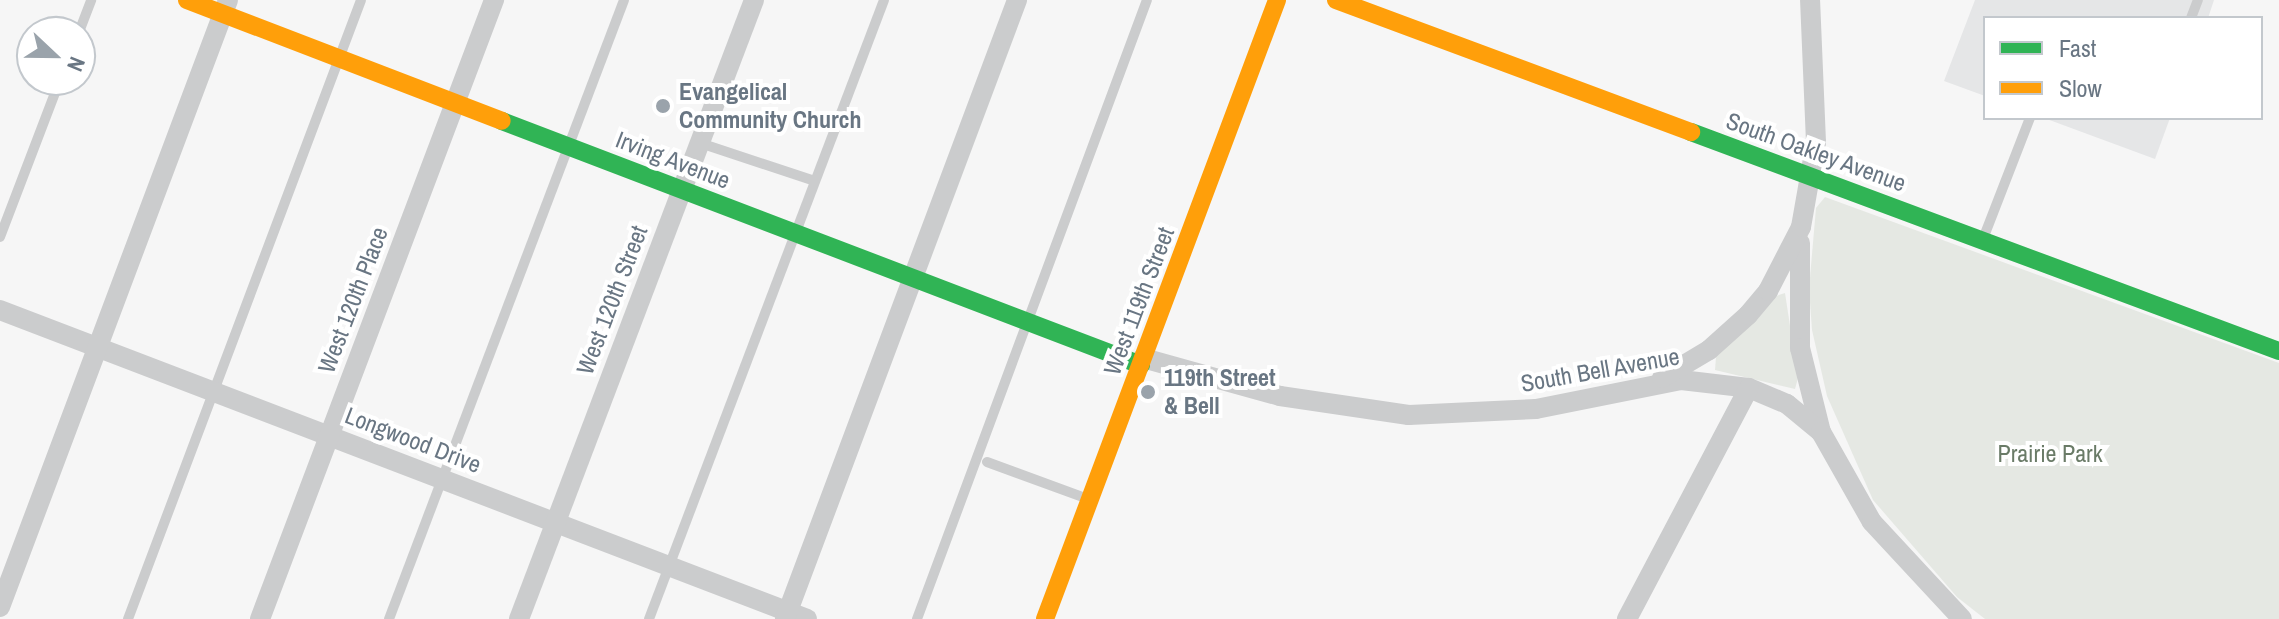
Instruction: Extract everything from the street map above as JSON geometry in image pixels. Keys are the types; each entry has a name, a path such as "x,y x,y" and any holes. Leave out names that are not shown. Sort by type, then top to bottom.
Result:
{"street":[{"name":"Irving Avenue","path":"187,0 225,7 339,58 455,103 1029,322 1142,361"},
{"name":"West 120th Place","path":"260,619 494,0"},
{"name":"West 120th Street","path":"519,619 754,0"},
{"path":"793,617 913,277 1017,0"},
{"name":"South Oakley Avenue","path":"1336,0 2279,351"},
{"path":"1810,0 1816,117 1812,176 1801,227 1800,348 1821,432"},
{"name":"West 119th Street","path":"1045,619 1272,2"},
{"path":"0,607 225,7"},
{"path":"1648,385 1709,350 1748,315 1768,291 1801,227"},
{"name":"Longwood Drive","path":"0,310 556,522 793,617"},
{"name":"South Bell Avenue","path":"1142,361 1280,396 1409,415 1536,409 1648,385 1703,379 1749,388 1787,404 1821,432 1872,522 1962,619"},
{"path":"1627,619 1749,388"}],"lane":[{"path":"128,619 361,0"},
{"path":"389,619 624,0"},
{"path":"649,619 884,0"},
{"path":"917,619 1147,0"},
{"path":"0,237 54,96"},
{"path":"1982,240 2029,120"},
{"path":"700,143 815,181"},
{"path":"987,462 1090,500"}],"shaded area":[{"path":"1975,0 2214,0 2209,16 1983,16 1983,95 1944,81"},
{"path":"2049,120 2169,120 2155,159"}],"green space":[{"name":"Prairie Park","path":"1825,197 2279,363 2279,619 1985,619 1957,597 1873,500 1827,396 1812,330 1809,289 1816,208"},
{"path":"1785,293 1798,378 1795,389 1715,370 1716,357 1776,296"}],"traffic: fast":[{"path":"502,121 1141,365"},
{"path":"1691,132 2279,351"}],"traffic: slow":[{"path":"187,0 502,121"},
{"path":"1045,619 1277,0"},
{"path":"1336,0 1691,132"}],"place":[{"name":"Evangelical Community Church","path":"663,106"},
{"name":"119th Street & Bell","path":"1148,392"}]}
